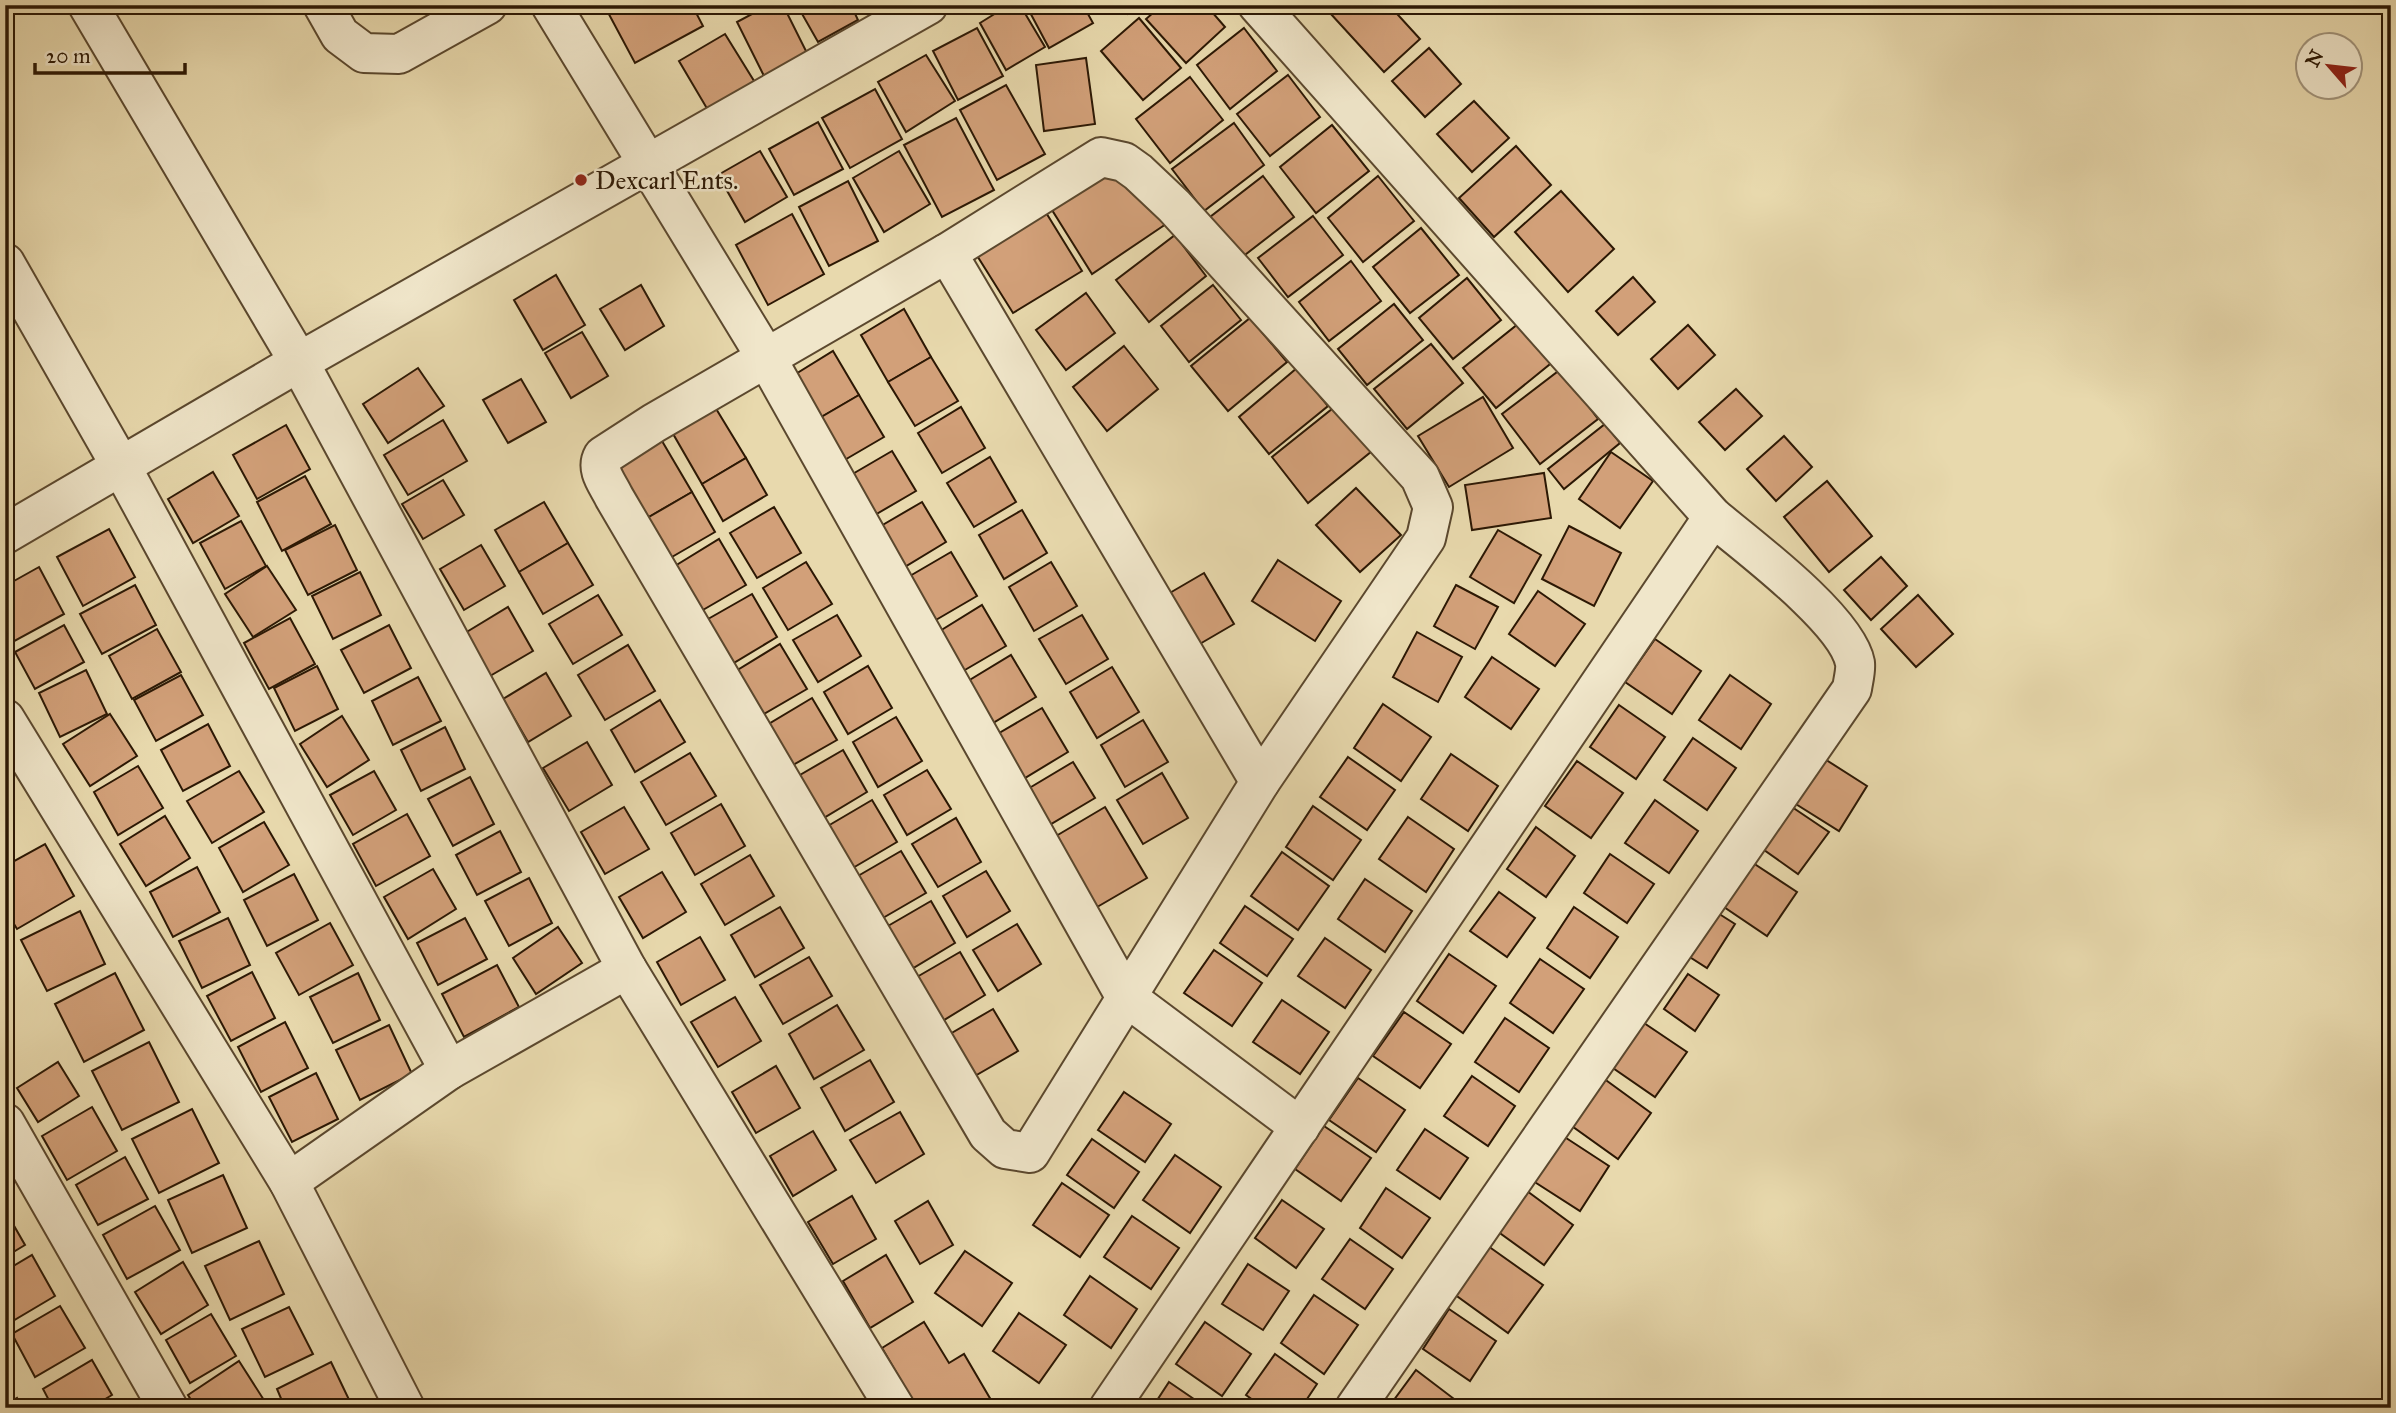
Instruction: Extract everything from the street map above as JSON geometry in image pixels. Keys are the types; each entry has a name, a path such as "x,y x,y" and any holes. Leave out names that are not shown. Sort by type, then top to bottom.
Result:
{"street":[{"path":"88,5 299,362 628,969 895,1408"},
{"path":"323,5 340,35 364,53 399,54 487,5"},
{"path":"551,5 767,359 1125,996 1300,1127"},
{"path":"5,534 299,362 928,5"},
{"path":"1258,5 1713,517 1799,589 1847,643 1855,664 1852,690 1354,1408"},
{"path":"1101,158 1124,162 1174,206 1420,477 1433,507 1426,538 1260,782 1030,1153 1005,1149 988,1134 614,497 600,468 603,456 654,424 947,253 1101,158"},
{"path":"947,253 1260,782"},
{"path":"5,264 122,467 449,1070"},
{"path":"1109,1408 1713,517"},
{"path":"5,719 289,1182 405,1408"},
{"path":"289,1182 449,1070 628,969"},
{"path":"5,1124 168,1408"}],"building":[{"path":"604,5 692,5 703,26 635,63"},
{"path":"769,5 783,5 810,59 767,82 737,22"},
{"path":"797,5 851,5 858,20 818,42"},
{"path":"865,5 886,5 870,15"},
{"path":"1009,5 1020,5 1045,47 1006,70 980,23"},
{"path":"1026,5 1083,5 1093,23 1049,48"},
{"path":"1122,5 1142,5 1128,14"},
{"path":"1162,5 1206,5 1225,27 1186,63 1146,19"},
{"path":"1339,5 1389,5 1420,39 1384,72 1330,13"},
{"path":"1139,18 1181,68 1143,100 1101,51"},
{"path":"977,28 1003,76 958,100 933,51"},
{"path":"1244,28 1277,71 1230,109 1197,65"},
{"path":"725,34 759,89 712,117 679,61"},
{"path":"1429,48 1461,84 1425,117 1392,81"},
{"path":"926,55 955,101 906,132 878,82"},
{"path":"1086,58 1095,124 1044,131 1036,65"},
{"path":"1288,75 1320,117 1270,156 1237,114"},
{"path":"1190,77 1223,120 1170,163 1136,119"},
{"path":"1006,85 1045,154 997,180 960,110"},
{"path":"875,89 902,139 850,168 822,118"},
{"path":"1474,101 1509,138 1472,172 1437,134"},
{"path":"956,118 994,190 942,217 904,145"},
{"path":"818,122 843,169 794,195 769,149"},
{"path":"1234,123 1264,165 1204,211 1172,169"},
{"path":"1332,125 1369,171 1316,213 1280,167"},
{"path":"1516,146 1551,185 1494,237 1459,198"},
{"path":"760,151 787,197 745,222 718,175"},
{"path":"899,151 930,204 884,232 853,178"},
{"path":"1110,174 1169,222 1092,274 1052,210"},
{"path":"1263,176 1294,217 1241,258 1210,217"},
{"path":"1378,176 1414,221 1363,262 1328,218"},
{"path":"848,181 878,241 829,266 799,207"},
{"path":"1561,191 1614,249 1568,292 1515,232"},
{"path":"1045,211 1082,271 1013,313 976,254"},
{"path":"792,214 824,274 768,305 736,245"},
{"path":"1313,216 1343,255 1288,297 1258,258"},
{"path":"1421,228 1459,275 1410,313 1373,267"},
{"path":"1175,235 1206,276 1149,322 1116,280"},
{"path":"1351,261 1381,301 1329,341 1299,302"},
{"path":"556,275 585,325 543,350 514,300"},
{"path":"1633,277 1655,302 1618,335 1596,311"},
{"path":"1467,278 1501,320 1453,359 1419,318"},
{"path":"641,285 664,326 625,350 600,309"},
{"path":"1213,285 1241,320 1189,362 1161,326"},
{"path":"1086,293 1115,333 1066,370 1036,330"},
{"path":"1394,304 1423,340 1367,385 1338,349"},
{"path":"904,309 931,357 888,382 861,335"},
{"path":"1250,318 1287,362 1228,411 1191,366"},
{"path":"1523,320 1555,360 1496,408 1463,368"},
{"path":"1688,325 1715,355 1678,389 1651,359"},
{"path":"582,332 608,376 571,398 545,353"},
{"path":"1431,344 1463,383 1407,429 1374,389"},
{"path":"1124,346 1158,389 1107,431 1073,387"},
{"path":"833,351 859,395 811,423 786,380"},
{"path":"931,357 958,401 915,426 888,382"},
{"path":"418,368 444,406 388,443 363,404"},
{"path":"1297,368 1328,406 1269,454 1239,417"},
{"path":"1561,369 1598,419 1540,464 1502,414"},
{"path":"521,379 546,422 508,443 483,400"},
{"path":"1736,389 1762,416 1725,450 1699,422"},
{"path":"859,395 884,437 836,465 811,423"},
{"path":"1483,397 1513,448 1449,487 1418,436"},
{"path":"1337,405 1372,451 1308,503 1272,457"},
{"path":"715,407 746,458 702,484 672,432"},
{"path":"961,407 985,448 942,473 918,433"},
{"path":"443,420 467,461 408,495 384,455"},
{"path":"1605,424 1620,443 1564,489 1548,469"},
{"path":"286,425 310,469 257,499 233,455"},
{"path":"1784,436 1812,467 1776,501 1747,469"},
{"path":"662,441 692,492 642,521 612,471"},
{"path":"892,451 916,491 868,519 844,479"},
{"path":"1611,452 1653,481 1620,528 1579,499"},
{"path":"990,457 1016,502 974,527 947,483"},
{"path":"746,458 767,495 723,521 702,484"},
{"path":"213,472 239,516 193,543 168,499"},
{"path":"1544,473 1551,518 1472,530 1465,485"},
{"path":"305,476 331,524 282,551 257,502"},
{"path":"443,480 464,515 423,539 402,504"},
{"path":"1827,481 1872,536 1829,572 1784,517"},
{"path":"1356,488 1401,535 1360,572 1316,525"},
{"path":"692,492 715,532 665,561 642,521"},
{"path":"544,502 568,543 519,572 495,530"},
{"path":"922,502 946,542 898,571 874,530"},
{"path":"774,507 801,553 757,578 730,533"},
{"path":"1022,510 1047,553 1004,579 979,535"},
{"path":"241,521 266,566 225,589 200,543"},
{"path":"335,525 357,570 308,595 285,550"},
{"path":"1569,526 1621,553 1594,606 1542,579"},
{"path":"109,529 135,577 83,606 57,557"},
{"path":"1498,530 1541,555 1514,603 1470,577"},
{"path":"719,539 746,585 696,614 670,569"},
{"path":"568,543 593,585 543,614 519,572"},
{"path":"481,545 505,586 464,610 440,569"},
{"path":"951,552 977,596 929,624 903,580"},
{"path":"1881,557 1907,586 1871,620 1844,590"},
{"path":"1278,560 1341,601 1315,641 1252,601"},
{"path":"806,562 832,604 788,630 763,588"},
{"path":"1051,562 1077,606 1034,631 1009,587"},
{"path":"267,566 296,610 253,637 225,594"},
{"path":"39,567 64,614 9,644 5,637 5,586"},
{"path":"360,572 381,615 333,639 312,596"},
{"path":"1204,573 1234,624 1186,652 1156,601"},
{"path":"135,585 156,625 102,654 80,614"},
{"path":"1456,585 1498,607 1475,649 1434,626"},
{"path":"1538,591 1585,624 1555,666 1509,634"},
{"path":"752,594 777,637 727,667 701,623"},
{"path":"598,595 622,635 573,664 549,624"},
{"path":"1918,595 1953,634 1916,667 1881,629"},
{"path":"982,605 1006,646 958,674 935,634"},
{"path":"508,607 533,651 490,676 465,633"},
{"path":"837,615 861,656 818,682 793,640"},
{"path":"1082,615 1108,659 1066,684 1039,639"},
{"path":"290,618 315,664 269,689 244,643"},
{"path":"64,625 84,662 35,689 15,652"},
{"path":"389,625 411,668 364,693 341,650"},
{"path":"157,629 181,672 132,699 109,656"},
{"path":"1417,632 1462,657 1438,702 1393,677"},
{"path":"1655,639 1701,671 1672,714 1625,682"},
{"path":"780,644 807,689 757,718 731,674"},
{"path":"628,645 655,691 605,720 578,675"},
{"path":"1011,655 1036,697 988,726 963,684"},
{"path":"1492,657 1539,689 1511,729 1465,697"},
{"path":"317,666 338,709 295,731 274,688"},
{"path":"868,666 892,708 848,734 824,692"},
{"path":"1112,667 1139,712 1097,738 1070,692"},
{"path":"86,670 107,714 60,737 39,693"},
{"path":"546,673 571,716 528,742 503,699"},
{"path":"181,675 203,715 156,741 134,700"},
{"path":"1730,675 1771,704 1741,749 1699,720"},
{"path":"418,677 441,721 393,745 372,701"},
{"path":"812,698 837,740 786,769 762,728"},
{"path":"660,700 685,742 635,772 611,730"},
{"path":"1383,704 1431,737 1401,781 1354,748"},
{"path":"1619,705 1665,737 1636,779 1590,747"},
{"path":"1042,708 1068,752 1020,781 994,736"},
{"path":"110,714 137,756 90,786 63,744"},
{"path":"342,716 369,760 327,787 300,744"},
{"path":"896,717 922,761 878,787 853,742"},
{"path":"1143,720 1168,762 1125,787 1101,745"},
{"path":"208,724 230,766 183,791 161,750"},
{"path":"445,727 465,769 421,791 401,750"},
{"path":"1693,738 1736,768 1707,810 1664,780"},
{"path":"587,742 612,785 569,811 543,768"},
{"path":"843,750 867,792 817,822 793,779"},
{"path":"690,753 716,796 666,825 641,782"},
{"path":"1451,754 1498,786 1468,831 1421,799"},
{"path":"1820,756 1867,786 1839,831 1791,801"},
{"path":"1348,757 1395,790 1367,830 1320,797"},
{"path":"1577,761 1623,793 1591,838 1545,806"},
{"path":"1073,762 1095,798 1046,827 1026,790"},
{"path":"138,766 163,808 118,835 94,792"},
{"path":"927,770 951,809 907,835 884,795"},
{"path":"239,771 264,812 212,843 187,801"},
{"path":"374,771 396,810 353,835 330,795"},
{"path":"1162,773 1188,818 1143,844 1117,800"},
{"path":"470,777 494,824 453,846 428,799"},
{"path":"872,800 897,842 846,872 821,830"},
{"path":"1655,800 1698,831 1669,873 1625,843"},
{"path":"1786,803 1829,832 1798,874 1757,845"},
{"path":"721,804 745,846 695,875 671,833"},
{"path":"1313,806 1361,840 1333,880 1286,847"},
{"path":"624,807 649,849 605,874 581,832"},
{"path":"1105,807 1147,878 1092,910 1051,839"},
{"path":"407,814 430,856 376,886 353,844"},
{"path":"165,816 190,858 146,886 120,844"},
{"path":"1408,817 1454,849 1426,892 1379,859"},
{"path":"956,818 981,862 938,887 912,844"},
{"path":"264,822 289,865 243,892 219,848"},
{"path":"1536,827 1575,856 1546,897 1507,869"},
{"path":"500,831 521,872 477,895 456,855"},
{"path":"45,844 74,896 17,929 5,909 5,866"},
{"path":"901,851 926,893 876,922 851,880"},
{"path":"1282,852 1329,886 1298,930 1251,896"},
{"path":"1610,854 1654,884 1627,923 1584,893"},
{"path":"750,855 774,896 725,925 701,884"},
{"path":"1747,859 1797,892 1767,936 1718,903"},
{"path":"197,867 220,912 173,937 150,892"},
{"path":"433,869 456,909 408,939 384,897"},
{"path":"986,871 1010,911 967,937 943,896"},
{"path":"662,872 686,912 643,938 619,897"},
{"path":"294,874 318,920 267,946 244,900"},
{"path":"529,878 552,923 509,946 485,901"},
{"path":"1365,879 1412,911 1385,952 1338,919"},
{"path":"1499,892 1535,918 1507,957 1470,931"},
{"path":"931,901 955,943 905,973 881,930"},
{"path":"1245,906 1293,939 1267,976 1220,943"},
{"path":"780,907 804,948 755,977 731,935"},
{"path":"1574,907 1618,937 1590,978 1547,948"},
{"path":"1713,910 1735,924 1707,968 1685,954"},
{"path":"80,911 105,964 47,991 21,940"},
{"path":"228,918 250,965 202,988 179,941"},
{"path":"465,918 487,959 438,985 417,943"},
{"path":"330,923 353,965 299,995 276,953"},
{"path":"1017,924 1041,964 998,991 973,950"},
{"path":"558,927 582,963 536,994 513,958"},
{"path":"700,937 725,980 681,1005 657,962"},
{"path":"1325,938 1371,970 1345,1008 1298,976"},
{"path":"1214,950 1262,983 1232,1026 1184,993"},
{"path":"960,952 985,995 936,1025 910,981"},
{"path":"1449,954 1496,986 1463,1033 1417,1001"},
{"path":"809,957 832,996 783,1024 760,985"},
{"path":"1540,959 1584,989 1553,1033 1510,1003"},
{"path":"497,965 519,1007 464,1037 442,994"},
{"path":"252,972 275,1018 231,1041 207,996"},
{"path":"115,973 144,1030 84,1062 55,1004"},
{"path":"358,973 380,1020 333,1043 310,997"},
{"path":"1688,974 1719,995 1695,1031 1664,1009"},
{"path":"735,997 761,1041 718,1067 691,1022"},
{"path":"1282,1000 1329,1032 1300,1074 1253,1042"},
{"path":"837,1005 864,1050 814,1079 789,1034"},
{"path":"993,1009 1018,1051 968,1080 943,1038"},
{"path":"1404,1012 1451,1044 1420,1088 1373,1056"},
{"path":"1505,1018 1549,1048 1519,1092 1475,1062"},
{"path":"1641,1021 1687,1052 1655,1097 1610,1066"},
{"path":"285,1022 308,1068 261,1092 238,1047"},
{"path":"389,1025 412,1074 360,1100 336,1050"},
{"path":"149,1042 179,1102 122,1130 92,1071"},
{"path":"870,1060 894,1102 845,1131 821,1088"},
{"path":"58,1062 79,1096 38,1122 17,1088"},
{"path":"776,1066 800,1108 756,1133 732,1092"},
{"path":"316,1073 338,1119 292,1142 269,1097"},
{"path":"1472,1076 1515,1106 1488,1146 1444,1116"},
{"path":"1358,1078 1405,1110 1376,1152 1329,1120"},
{"path":"1603,1078 1651,1113 1618,1159 1569,1124"},
{"path":"1124,1092 1171,1124 1145,1162 1098,1130"},
{"path":"92,1107 117,1151 67,1180 42,1136"},
{"path":"192,1109 219,1163 159,1193 132,1139"},
{"path":"900,1112 924,1154 876,1183 850,1140"},
{"path":"1324,1126 1371,1158 1341,1201 1295,1169"},
{"path":"1425,1129 1468,1158 1440,1199 1397,1170"},
{"path":"813,1131 836,1170 793,1196 770,1156"},
{"path":"1560,1134 1609,1166 1580,1211 1530,1179"},
{"path":"1092,1139 1139,1172 1114,1208 1067,1175"},
{"path":"1175,1155 1221,1187 1190,1233 1143,1200"},
{"path":"125,1157 148,1199 98,1225 76,1185"},
{"path":"223,1175 247,1228 192,1253 168,1200"},
{"path":"1062,1183 1109,1215 1080,1257 1033,1225"},
{"path":"1386,1188 1430,1218 1402,1258 1360,1228"},
{"path":"1527,1191 1573,1225 1544,1265 1497,1231"},
{"path":"852,1196 876,1239 833,1264 808,1222"},
{"path":"1282,1200 1324,1229 1296,1268 1255,1238"},
{"path":"928,1201 953,1245 920,1264 895,1221"},
{"path":"155,1206 180,1250 127,1279 103,1235"},
{"path":"5,1210 25,1245 5,1257"},
{"path":"1132,1216 1179,1248 1151,1289 1104,1257"},
{"path":"1350,1239 1393,1269 1365,1309 1322,1279"},
{"path":"259,1241 284,1294 230,1320 205,1266"},
{"path":"1488,1246 1543,1285 1508,1333 1454,1294"},
{"path":"965,1251 1012,1283 982,1326 935,1293"},
{"path":"32,1255 55,1296 6,1325 5,1271"},
{"path":"886,1255 913,1302 870,1328 843,1281"},
{"path":"183,1262 208,1305 161,1334 135,1292"},
{"path":"1248,1264 1289,1291 1263,1330 1222,1304"},
{"path":"1090,1276 1137,1309 1111,1348 1064,1315"},
{"path":"1314,1295 1358,1325 1324,1374 1281,1343"},
{"path":"60,1306 85,1348 35,1377 12,1334"},
{"path":"289,1307 313,1354 265,1377 242,1329"},
{"path":"1449,1309 1496,1341 1470,1381 1423,1349"},
{"path":"1019,1313 1066,1345 1039,1383 993,1351"},
{"path":"211,1314 236,1356 190,1383 166,1340"},
{"path":"924,1322 949,1363 964,1354 991,1400 978,1408 917,1408 882,1348"},
{"path":"1205,1322 1251,1354 1222,1396 1176,1364"},
{"path":"1275,1354 1317,1384 1301,1408 1264,1408 1246,1395"},
{"path":"92,1360 112,1395 90,1408 53,1408 43,1389"},
{"path":"239,1361 269,1408 196,1408 188,1395"},
{"path":"331,1362 353,1408 285,1408 277,1389"},
{"path":"1416,1370 1462,1405 1461,1408 1388,1408"},
{"path":"1169,1382 1207,1408 1152,1408"},
{"path":"17,1398 22,1408 5,1408 5,1405"}],"place":[{"name":"Dexcarl Ents.","path":"581,180"}]}
